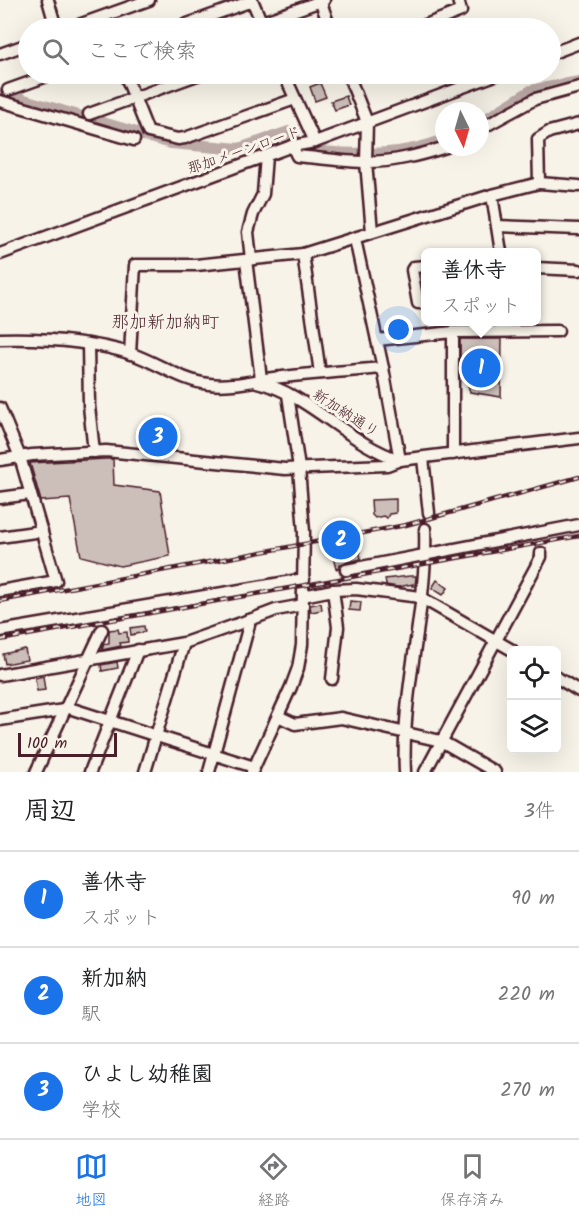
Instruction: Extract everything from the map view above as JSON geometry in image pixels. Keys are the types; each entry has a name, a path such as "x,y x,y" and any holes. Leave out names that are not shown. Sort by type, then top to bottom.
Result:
{"street":[{"path":"48,0 53,18"},
{"path":"100,18 149,0"},
{"path":"203,18 252,0 260,18"},
{"path":"279,18 321,0 327,18"},
{"path":"443,18 461,11 458,0"},
{"path":"561,50 579,43"},
{"path":"0,54 18,48"},
{"path":"8,90 25,84"},
{"path":"129,84 148,132 178,140 295,99"},
{"path":"89,114 172,84"},
{"path":"291,84 295,99 315,142"},
{"path":"352,84 367,122 372,232"},
{"name":"那加メーンロード","path":"0,254 292,146 315,142 471,84"},
{"path":"489,124 535,99 579,87"},
{"path":"0,101 134,140"},
{"path":"539,183 537,139 549,132 579,124"},
{"path":"292,146 297,156 416,156 435,150"},
{"path":"257,381 248,232 253,214 263,194 266,156"},
{"path":"130,354 135,265 196,265 303,254 492,195 539,183 579,186"},
{"path":"492,195 500,248"},
{"path":"497,226 579,229"},
{"path":"0,460 32,454 94,452 285,469 387,465 400,460 355,239"},
{"path":"303,254 320,373"},
{"path":"421,266 414,267 412,270 418,303 421,303"},
{"path":"541,268 579,270"},
{"path":"377,340 501,326 558,331"},
{"path":"453,332 453,454 579,438"},
{"path":"0,339 88,344 130,354 196,381 224,384 383,368"},
{"path":"88,344 88,406 94,452"},
{"name":"新加納通り","path":"257,381 288,395 386,456 400,460 453,454"},
{"path":"0,720 65,708 213,754 253,770 298,668 302,645 304,532 299,468 288,395"},
{"path":"0,591 56,581 20,457 1,413"},
{"path":"423,458 429,513"},
{"path":"0,498 30,494"},
{"path":"346,570 579,525"},
{"path":"405,772 404,731 424,575 425,529"},
{"path":"0,537 42,531"},
{"path":"425,772 541,556 540,553"},
{"path":"0,631 304,579"},
{"path":"0,675 184,643 333,590 356,589 420,597 507,648"},
{"path":"332,679 338,627 333,590"},
{"path":"209,772 249,624 248,620"},
{"path":"36,772 102,630"},
{"path":"145,772 184,643"},
{"path":"90,772 138,650"},
{"path":"561,680 579,691"},
{"path":"278,716 295,724 341,718 404,731 441,741 495,772"}],"building":[{"path":"320,84 326,97 315,101 310,87"},
{"path":"346,96 349,105 335,110 331,101"},
{"path":"460,339 502,339 501,397 470,392 463,369 460,368"},
{"path":"113,459 114,485 160,491 170,556 120,566 81,556 70,499 41,501 30,463"},
{"path":"396,499 396,513 389,514 387,518 383,516 375,518 372,515 371,500"},
{"path":"359,548 361,559 340,564 336,569 332,553"},
{"path":"416,576 415,586 412,586 413,584 398,587 386,585 385,579"},
{"path":"437,580 448,588 443,595 432,588"},
{"path":"350,601 361,602 360,611 349,610"},
{"path":"321,603 322,610 311,612 310,605"},
{"path":"144,626 145,632 131,635 130,628"},
{"path":"118,629 119,633 127,632 128,642 102,650 104,644 109,643 109,630"},
{"path":"25,649 27,660 5,664 3,654"},
{"path":"117,662 118,668 102,671 101,665"},
{"path":"43,676 45,690 37,691 35,678"}],"waterway":[{"path":"489,117 531,91 579,82"},
{"path":"0,93 171,143 239,149 289,132 294,135"},
{"path":"312,150 381,154 435,143"}],"railway":[{"path":"0,601 406,525 579,477"},
{"path":"0,640 579,536"}],"place":[{"name":"善休寺","path":"481,368"},
{"name":"ひよし幼稚園","path":"158,437"},
{"name":"新加納","path":"341,540"}],"district":[{"name":"那加新加納町","path":"165,322"}]}
